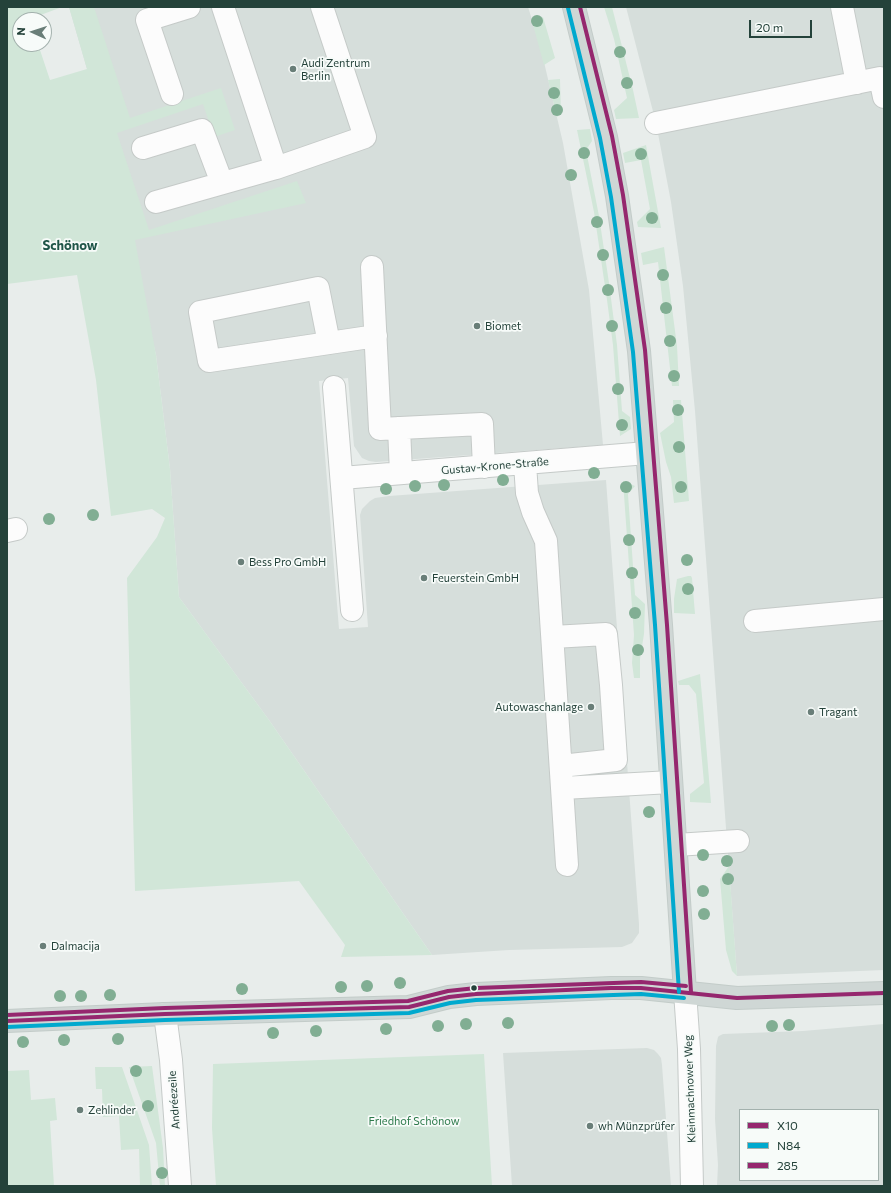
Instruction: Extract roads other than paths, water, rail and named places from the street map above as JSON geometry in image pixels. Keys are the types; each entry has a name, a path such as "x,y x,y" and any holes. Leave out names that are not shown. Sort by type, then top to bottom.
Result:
{"main road":[{"path":"574,7 606,137 617,196 639,351 672,782 686,992"},
{"path":"7,1021 165,1014 409,1007 442,999 476,994 641,988 737,998 884,992"}],"street":[{"path":"172,94 145,14 189,7"},
{"path":"223,7 276,168"},
{"path":"156,202 276,168 365,137 322,7"},
{"path":"842,7 857,83"},
{"path":"656,123 880,78 884,97"},
{"path":"142,148 202,130 222,184"},
{"path":"372,267 380,429 482,424 484,467"},
{"path":"329,343 318,288 200,312 209,361 376,336"},
{"path":"334,386 352,610"},
{"path":"398,428 401,473"},
{"name":"Gustav-Krone-Straße","path":"342,478 647,453"},
{"path":"525,464 527,493 533,512 546,541 567,866"},
{"path":"754,621 884,609"},
{"path":"553,637 606,634 613,708 616,760 561,766"},
{"path":"563,788 672,782"},
{"path":"676,845 738,841"},
{"name":"Kleinmachnower Weg","path":"686,992 690,1049 692,1186"},
{"name":"Andréezeile","path":"165,1014 171,1060 180,1186"}],"place":[{"name":"Audi Zentrum Berlin","path":"293,69"},
{"name":"Biomet","path":"477,326"},
{"name":"Bess Pro GmbH","path":"241,562"},
{"name":"Feuerstein GmbH","path":"424,578"},
{"name":"Autowaschanlage","path":"591,707"},
{"name":"Tragant","path":"811,712"},
{"name":"Dalmacija","path":"43,946"},
{"name":"Zehlinder","path":"80,1110"},
{"name":"wh Münzprüfer","path":"590,1126"}],"district":[{"name":"Schönow","path":"70,246"}],"park label":[{"name":"Friedhof Schönow","path":"414,1121"}]}
